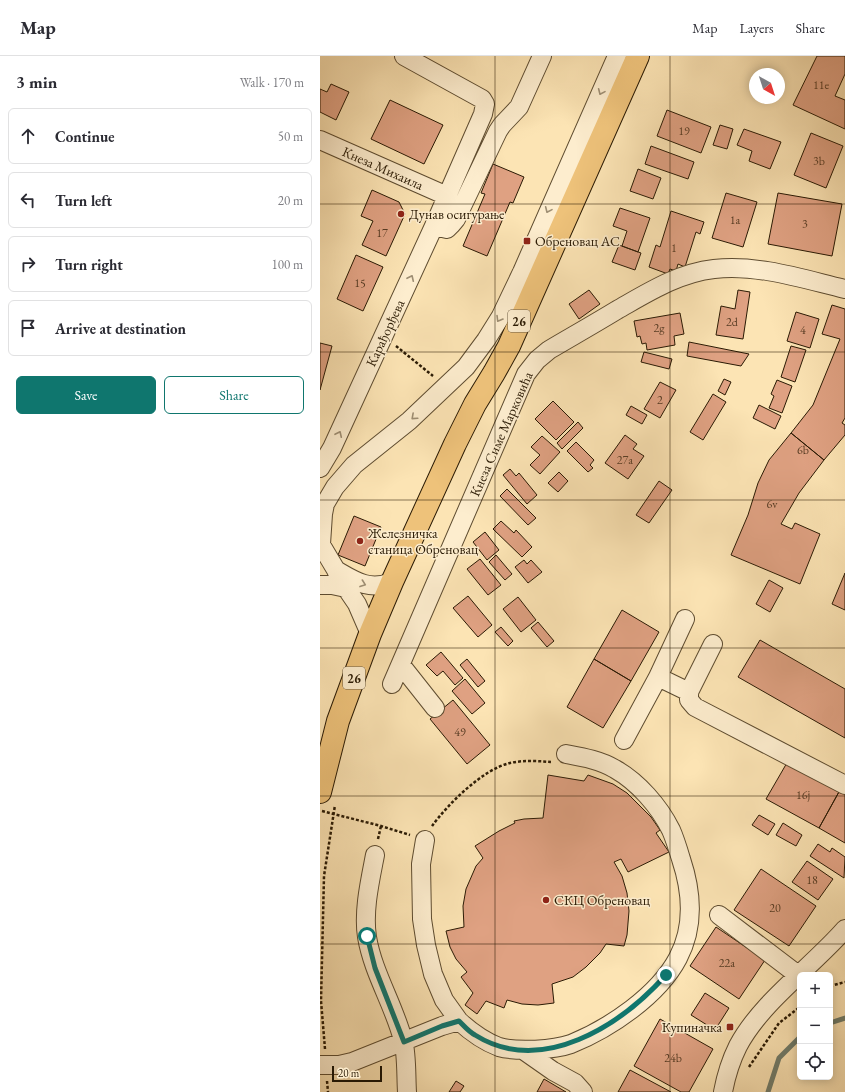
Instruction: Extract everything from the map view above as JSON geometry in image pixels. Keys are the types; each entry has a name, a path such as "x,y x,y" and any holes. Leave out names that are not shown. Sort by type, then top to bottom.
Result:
{"main road":[{"name":"26","path":"328,795 338,721 370,634 455,444 475,404 508,346 638,56"}],"street":[{"name":"Карађорђева","path":"320,468 332,448 434,226 483,114 485,104 482,99 404,56"},
{"path":"434,226 447,228 456,218 498,131 518,107 542,56"},
{"path":"370,634 358,604 340,579 320,543 323,514 330,494 338,482 354,465 410,421 466,367 486,340 501,316 522,272 617,56"},
{"name":"Кнеза Михаила","path":"320,140 447,196"},
{"name":"Кнеза Симе Марковића","path":"392,684 526,374 537,360 549,350 656,288 684,276 713,269 742,269 768,272 845,289"},
{"path":"336,570 354,580 371,586 381,586 392,582"},
{"path":"320,585 332,585 346,588"},
{"path":"624,740 658,677 685,619"},
{"path":"713,644 689,692 689,700 695,708 845,785"},
{"path":"401,665 435,708"},
{"path":"658,677 689,692"},
{"path":"425,840 420,864 422,919 426,945 433,974 444,1000 459,1021 475,1035 500,1047 523,1050 544,1049 570,1044 596,1032 620,1017 650,993 678,959 685,942 690,920 690,896 686,876 672,831 656,806 638,786 614,768 598,761 566,754"},
{"path":"375,855 368,889 366,912 367,936 375,968 404,1042 407,1092"},
{"path":"719,915 797,974"},
{"path":"802,972 839,945 845,929"},
{"path":"723,1092 730,1067 739,1045 764,1011 797,976"},
{"path":"323,1065 339,1065 352,1062 442,1026 459,1021"},
{"path":"523,1050 553,1072 575,1083 583,1092"}],"path":[{"path":"320,810 381,826 425,840 440,815 471,786 497,767 512,762 556,762 566,754"},
{"path":"328,795 333,813 324,876 321,1001 323,1065 328,1092"},
{"path":"833,985 845,982"},
{"path":"745,1072 779,1023 799,1008"}],"building":[{"path":"817,56 845,56 845,74 835,96 845,100 845,129 793,105"},
{"path":"331,84 349,92 336,120 320,112 320,89 327,92"},
{"path":"390,100 443,125 424,164 371,139"},
{"path":"667,110 711,127 701,153 657,136"},
{"path":"720,125 733,129 727,149 713,145"},
{"path":"744,129 781,142 770,169 749,161 752,151 737,145"},
{"path":"811,133 843,146 826,188 794,175"},
{"path":"651,146 694,162 688,179 645,164"},
{"path":"493,164 524,177 513,203 510,202 487,256 463,246 485,194 481,193"},
{"path":"638,169 661,178 653,199 630,191"},
{"path":"372,190 399,202 405,214 386,256 362,245 373,221 361,216"},
{"path":"726,193 757,202 743,247 712,238"},
{"path":"778,193 842,204 832,256 768,244"},
{"path":"620,208 650,218 638,252 622,246 627,231 613,226"},
{"path":"671,211 704,222 700,234 696,232 685,267 678,264 676,271 670,269 668,274 649,267 656,245 660,247"},
{"path":"619,245 641,253 635,270 612,262"},
{"path":"356,255 383,267 363,311 337,299"},
{"path":"589,290 600,304 579,319 569,304"},
{"path":"738,290 750,292 743,339 716,335 721,306 735,309"},
{"path":"832,305 845,309 845,418 842,423 845,425 845,435 824,460 791,433 813,405 840,339 822,334"},
{"path":"796,312 819,319 810,348 787,341"},
{"path":"680,313 684,334 674,336 675,345 647,350 646,343 642,344 640,336 637,337 634,321"},
{"path":"689,342 749,354 741,366 687,356"},
{"path":"320,343 332,346 320,390"},
{"path":"791,346 806,350 795,382 781,377"},
{"path":"644,352 672,359 669,369 641,362"},
{"path":"724,379 731,382 725,395 718,391"},
{"path":"777,380 792,386 782,413 769,408 774,396 771,394"},
{"path":"660,382 676,390 660,418 644,409"},
{"path":"713,394 726,402 703,440 690,432"},
{"path":"553,401 574,422 556,440 535,419"},
{"path":"759,405 781,416 775,429 753,418"},
{"path":"631,406 647,415 642,424 626,415"},
{"path":"578,422 583,428 562,449 557,443"},
{"path":"791,433 824,460 799,493 781,524 792,529 795,523 820,534 800,584 731,555 748,515 758,483 769,460"},
{"path":"625,435 637,444 633,449 644,456 628,479 605,463"},
{"path":"542,436 560,452 540,474 530,465 540,455 531,447"},
{"path":"576,442 594,460 590,465 593,468 588,472 567,451"},
{"path":"510,469 516,476 519,473 537,495 527,504 503,475"},
{"path":"559,472 568,481 558,492 548,483"},
{"path":"659,481 672,490 649,523 636,515"},
{"path":"507,489 536,518 528,525 500,496"},
{"name":"Железничка станица Обреновац","path":"354,516 381,527 365,566 338,555"},
{"path":"501,521 514,533 516,530 532,547 522,557 493,529"},
{"path":"485,532 499,550 487,560 473,542"},
{"path":"496,555 512,574 505,580 489,562"},
{"path":"480,559 501,585 488,595 467,569"},
{"path":"524,560 527,564 531,560 542,572 528,583 515,567"},
{"path":"845,573 845,610 832,604"},
{"path":"769,580 783,588 770,612 756,604"},
{"path":"468,596 492,625 478,637 453,608"},
{"path":"518,597 536,620 521,632 503,609"},
{"path":"622,610 659,632 631,681 594,659"},
{"path":"538,622 554,641 547,647 531,628"},
{"path":"501,627 513,641 508,646 495,632"},
{"path":"760,640 845,689 845,738 738,677"},
{"path":"441,652 463,678 455,685 443,671 437,676 426,665"},
{"path":"467,659 485,681 478,687 460,665"},
{"path":"594,659 631,681 603,728 567,707"},
{"path":"465,679 485,703 472,714 452,691"},
{"path":"453,700 490,745 467,764 430,719"},
{"path":"788,761 840,790 819,828 766,799"},
{"name":"СКЦ Обреновац","path":"548,775 584,781 588,775 613,784 627,793 651,817 660,830 656,833 669,852 628,872 621,859 614,862 622,876 627,893 629,911 627,935 624,946 606,944 600,953 586,967 573,977 552,984 554,1003 538,1005 522,1004 507,1000 504,1008 486,1001 477,1014 465,1005 473,993 461,977 467,972 456,959 450,947 446,931 464,927 463,906 466,889 476,866 483,858 475,846 515,823 514,821 543,818"},
{"path":"840,790 845,793 845,843 819,828"},
{"path":"759,815 775,824 768,835 752,825"},
{"path":"783,823 802,835 796,846 776,835"},
{"path":"818,844 830,852 832,848 845,857 844,878 810,856"},
{"path":"807,861 833,879 818,900 792,882"},
{"path":"761,869 816,906 789,946 734,910"},
{"path":"716,927 765,960 739,999 690,966"},
{"path":"705,993 729,1008 715,1030 691,1015"},
{"path":"660,1019 713,1049 689,1092 681,1092 634,1066"},
{"path":"630,1070 671,1092 618,1092"},
{"path":"544,1079 566,1092 537,1092"},
{"path":"456,1081 464,1086 460,1092 449,1092"}],"waterway":[{"path":"833,1022 845,1018"},
{"path":"768,1092 779,1058 797,1040"}],"place":[{"name":"Дунав осигурање","path":"401,214"},
{"name":"Обреновац АС","path":"527,241"},
{"name":"Железничка станица Обреновац","path":"360,541"},
{"name":"СКЦ Обреновац","path":"546,900"},
{"name":"Купиначка","path":"730,1027"}],"route":[{"path":"367,936 375,968 404,1042 442,1026 459,1021 475,1035 500,1047 523,1050 544,1049 570,1044 596,1032 620,1017 650,993 666,975"}]}
